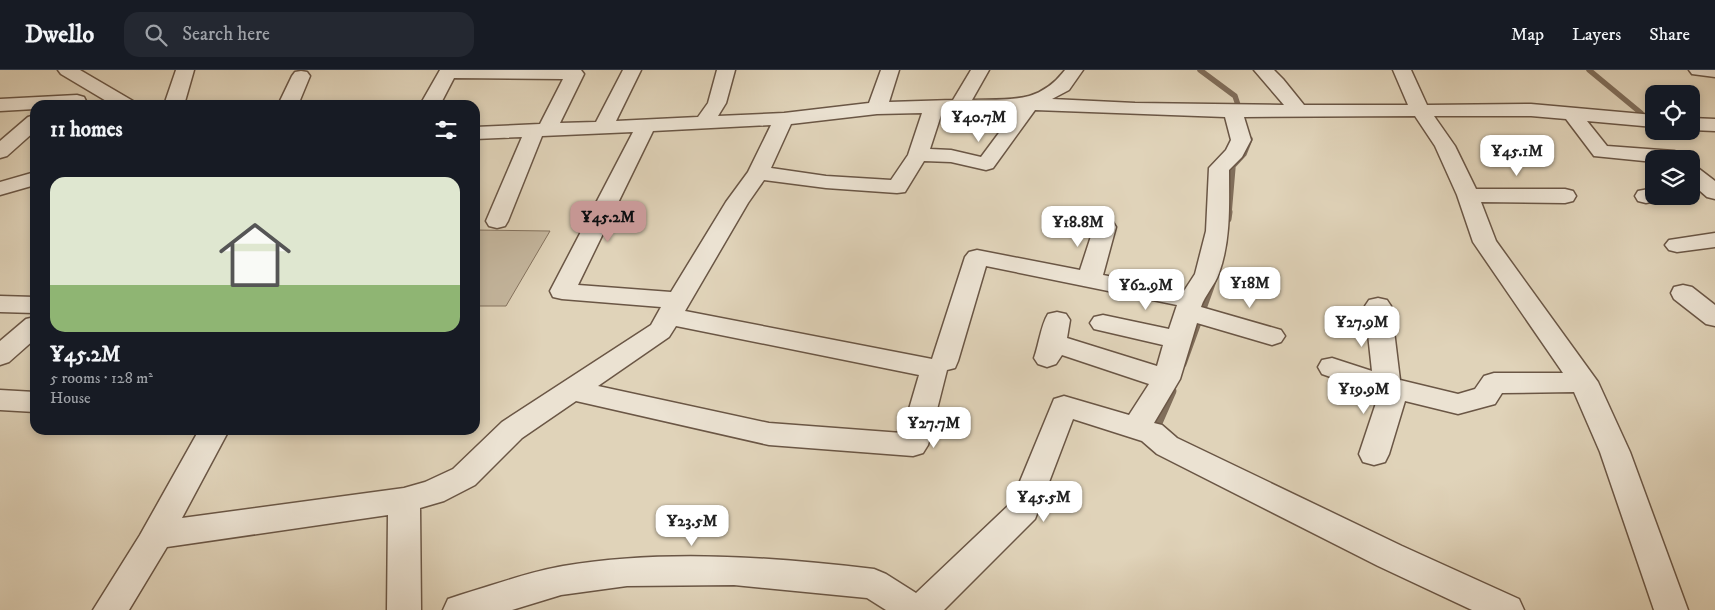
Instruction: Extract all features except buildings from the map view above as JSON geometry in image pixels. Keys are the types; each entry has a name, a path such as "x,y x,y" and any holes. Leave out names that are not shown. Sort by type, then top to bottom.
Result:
{"street":[{"path":"67,70 118,100"},
{"path":"176,100 185,70"},
{"path":"603,127 632,70"},
{"path":"704,123 717,102 726,70"},
{"path":"877,108 890,70"},
{"path":"960,105 980,70"},
{"path":"918,155 951,156 986,164 1030,104 1062,86 1074,70"},
{"path":"1263,70 1277,83 1298,110"},
{"path":"1402,70 1420,109 1445,146 1468,195 1485,242 1584,382 1615,452 1671,610"},
{"path":"1698,70 1715,72"},
{"path":"433,100 449,71 575,74 541,130 498,221"},
{"path":"290,100 300,76"},
{"path":"79,100 103,90"},
{"path":"0,105 30,104"},
{"path":"480,133 784,119 877,108 1030,104 1240,111 1531,110 1645,120"},
{"path":"758,173 826,182 897,187 918,155 934,106"},
{"path":"1136,429 1166,379 1179,340 1198,312 1217,231 1219,168 1234,153 1241,140 1240,111"},
{"path":"1571,113 1601,152 1645,156"},
{"path":"158,535 404,500 434,492 464,477 512,430 660,332 737,202 758,173 784,119"},
{"path":"572,390 769,434 913,445 934,369 674,308 562,291 647,124"},
{"path":"0,152 30,125"},
{"path":"1700,125 1715,126"},
{"path":"1661,140 1669,150"},
{"path":"0,190 30,180"},
{"path":"1468,195 1565,196"},
{"path":"1089,280 1105,226"},
{"path":"1676,245 1715,240"},
{"path":"945,361 977,257 1089,280 1272,336"},
{"path":"1683,293 1715,318"},
{"path":"0,304 30,304"},
{"path":"1374,454 1391,387 1378,306"},
{"path":"1103,323 1179,340"},
{"path":"0,356 30,329"},
{"path":"1052,340 1166,379"},
{"path":"1332,367 1391,387 1458,404 1484,397 1494,383 1584,382"},
{"path":"0,400 30,402"},
{"path":"921,610 1024,510 1064,406 1152,434 1167,446 1390,556 1507,610"},
{"path":"110,610 134,576 158,535 211,435"},
{"path":"404,500 404,610"},
{"path":"460,610 560,580 627,572 734,571 874,584 914,610"}],"shaded area":[{"path":"480,230 550,231 506,306 480,306"}],"waterway":[{"path":"1200,70 1235,96 1241,114"},
{"path":"1589,70 1641,113"},
{"path":"1229,213 1233,166 1244,154 1250,139"},
{"path":"1228,219 1229,212"},
{"path":"1183,364 1213,281"},
{"path":"1158,423 1172,391"}]}
